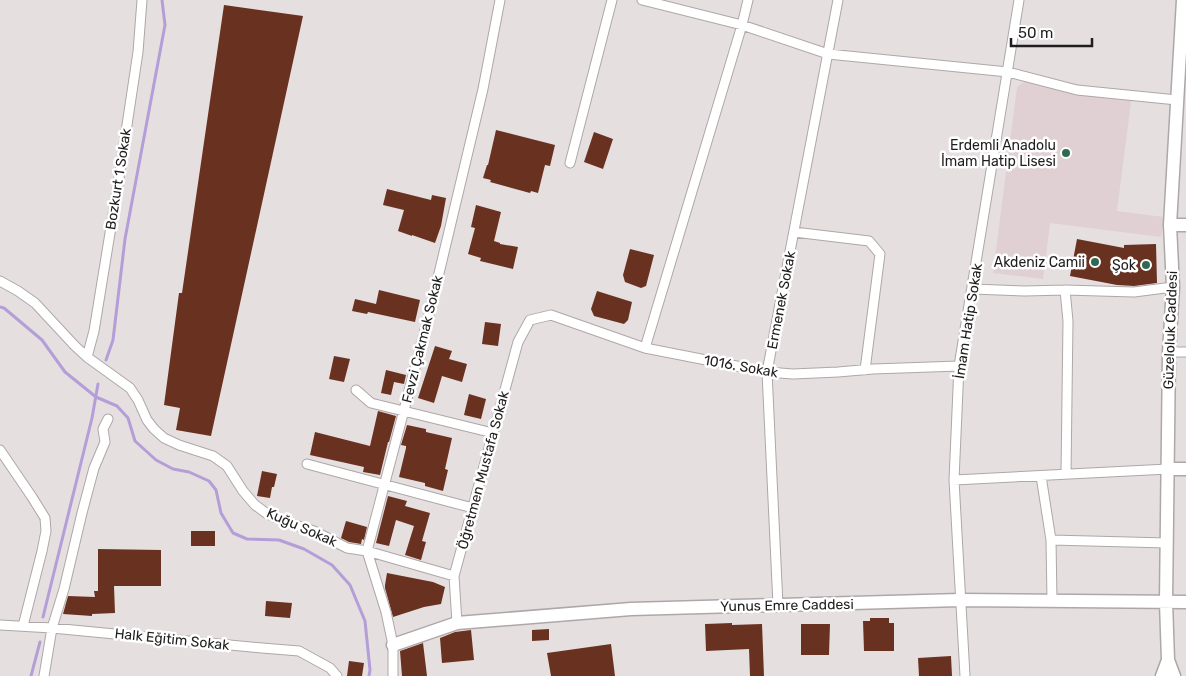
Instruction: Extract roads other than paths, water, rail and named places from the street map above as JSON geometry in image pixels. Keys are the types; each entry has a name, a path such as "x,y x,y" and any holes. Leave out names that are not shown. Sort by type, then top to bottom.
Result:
{"street":[{"name":"Bozkurt 1 Sokak","path":"87,357 94,330 119,178 138,52 142,0"},
{"name":"Fevzi Çakmak Sokak","path":"367,551 430,311 483,89 500,0"},
{"path":"570,163 612,0"},
{"path":"642,0 742,25 828,54 1008,72 1077,90 1180,104"},
{"path":"645,348 748,0"},
{"name":"Ermenek Sokak","path":"778,605 767,372 838,0"},
{"name":"İmam Hatip Sokak","path":"965,676 954,480 959,366 1020,0"},
{"name":"Güzeloluk Caddesi","path":"1174,676 1168,660 1166,602 1169,352 1173,288 1170,224 1180,104 1183,0"},
{"path":"1170,224 1186,224"},
{"path":"794,232 869,241 880,254 865,370"},
{"name":"Kuğu Sokak","path":"0,281 35,303 87,357 130,388 147,420 159,434 179,445 213,456 227,466 243,491 255,505 266,513 283,521 314,531 348,548 367,551 454,576"},
{"path":"972,289 1134,292 1173,288"},
{"path":"1064,290 1068,321 1066,474"},
{"name":"1016. Sokak","path":"530,320 551,315 645,348 767,372 793,374 959,366"},
{"name":"Öğretmen Mustafa Sokak","path":"457,623 454,576 518,342 530,320"},
{"path":"1169,352 1186,352"},
{"path":"356,390 371,403 493,433"},
{"path":"44,676 52,628 64,589 94,468 105,442 103,429 108,419"},
{"path":"0,450 45,518 46,531 42,551 23,626"},
{"path":"307,464 473,508"},
{"path":"954,480 1186,469"},
{"path":"1040,476 1051,540 1052,601"},
{"path":"1051,540 1167,543"},
{"path":"367,551 386,612 393,645 393,676"},
{"name":"Yunus Emre Caddesi","path":"393,645 457,623 631,609 960,600 1186,602"},
{"name":"Halk Eğitim Sokak","path":"0,625 52,628 299,651 330,668 336,676"},
{"name":"Güzeloluk Caddesi","path":"1162,676 1168,660"}],"waterway":[{"path":"106,360 113,340 125,239 165,25 162,0"},
{"path":"0,307 4,308 42,340 65,372 96,397 117,406 128,418 135,441 156,460 173,469 189,472 209,481 216,490 221,513 233,533 247,539 279,540 304,549 332,565 350,585 365,621 369,676"},
{"path":"43,617 92,418 98,384"},
{"path":"31,676 40,642"}],"place":[{"name":"Erdemli Anadolu İmam Hatip Lisesi","path":"1066,153"},
{"name":"Akdeniz Camii","path":"1095,262"},
{"name":"Şok","path":"1146,265"}]}
